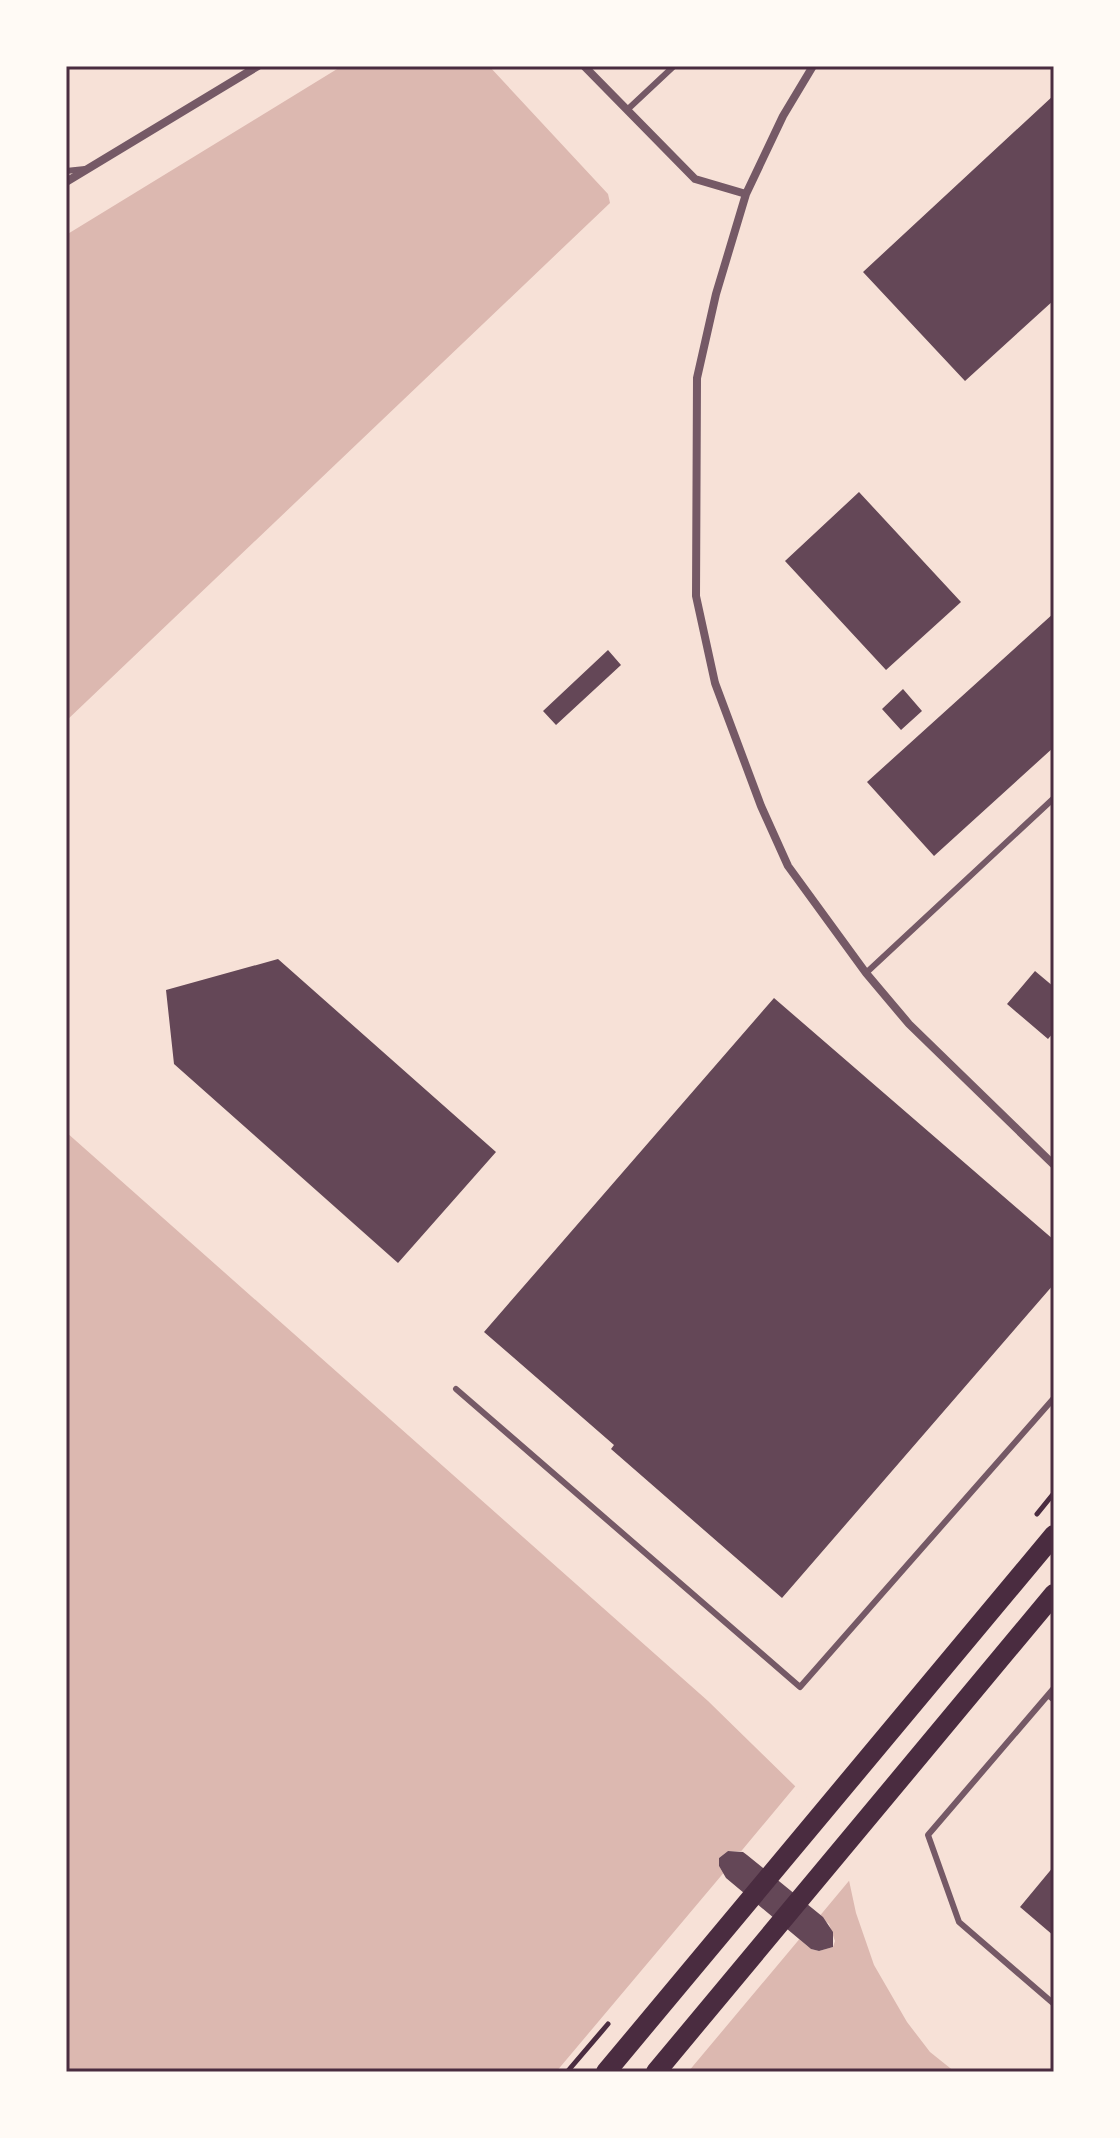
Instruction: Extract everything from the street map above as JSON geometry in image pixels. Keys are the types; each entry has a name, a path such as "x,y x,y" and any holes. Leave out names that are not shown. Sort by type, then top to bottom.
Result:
{"main road":[{"path":"606,2072 1054,1535"},
{"path":"656,2072 1054,1594"}],"street":[{"path":"66,182 258,66"},
{"path":"584,66 695,179 746,194"},
{"path":"813,66 783,116 746,194 716,294 697,378 696,596 715,683 766,818 788,866 866,973 909,1024 1054,1165"}],"lane":[{"path":"627,110 674,66"},
{"path":"66,171 88,169"},
{"path":"866,973 1054,798"},
{"path":"456,1389 800,1687 1054,1398"},
{"path":"1054,1688 1051,1698 928,1835 959,1922 1054,2004"}],"shaded area":[{"path":"342,66 489,66 608,194 610,203 66,721 66,235"},
{"path":"66,1132 708,1701 796,1787 847,1871 856,1913 874,1965 907,2022 930,2052 955,2072 66,2072","holes":["728,1851 742,1851 829,1924 835,1941 833,1947 819,1951 811,1949 726,1878 719,1866 719,1858"]}],"pier":[{"path":"798,1783 853,1876 818,1918 738,1855"},
{"path":"726,1870 802,1936 688,2072 556,2072"}],"building":[{"path":"1054,95 1054,300 965,381 863,272"},
{"path":"859,492 961,602 886,670 785,561"},
{"path":"1054,613 1054,747 934,856 867,782"},
{"path":"608,650 621,665 556,725 543,711"},
{"path":"903,689 922,711 901,730 882,709"},
{"path":"278,959 496,1152 398,1263 174,1064 166,990"},
{"path":"1035,971 1054,987 1054,1032 1048,1039 1007,1004"},
{"path":"774,998 1054,1240 1054,1284 782,1598 611,1449 614,1445 484,1332"},
{"path":"728,1851 743,1852 823,1917 833,1932 833,1947 819,1951 811,1949 726,1878 719,1866 719,1858"},
{"path":"1054,1866 1054,1936 1020,1907"}]}
